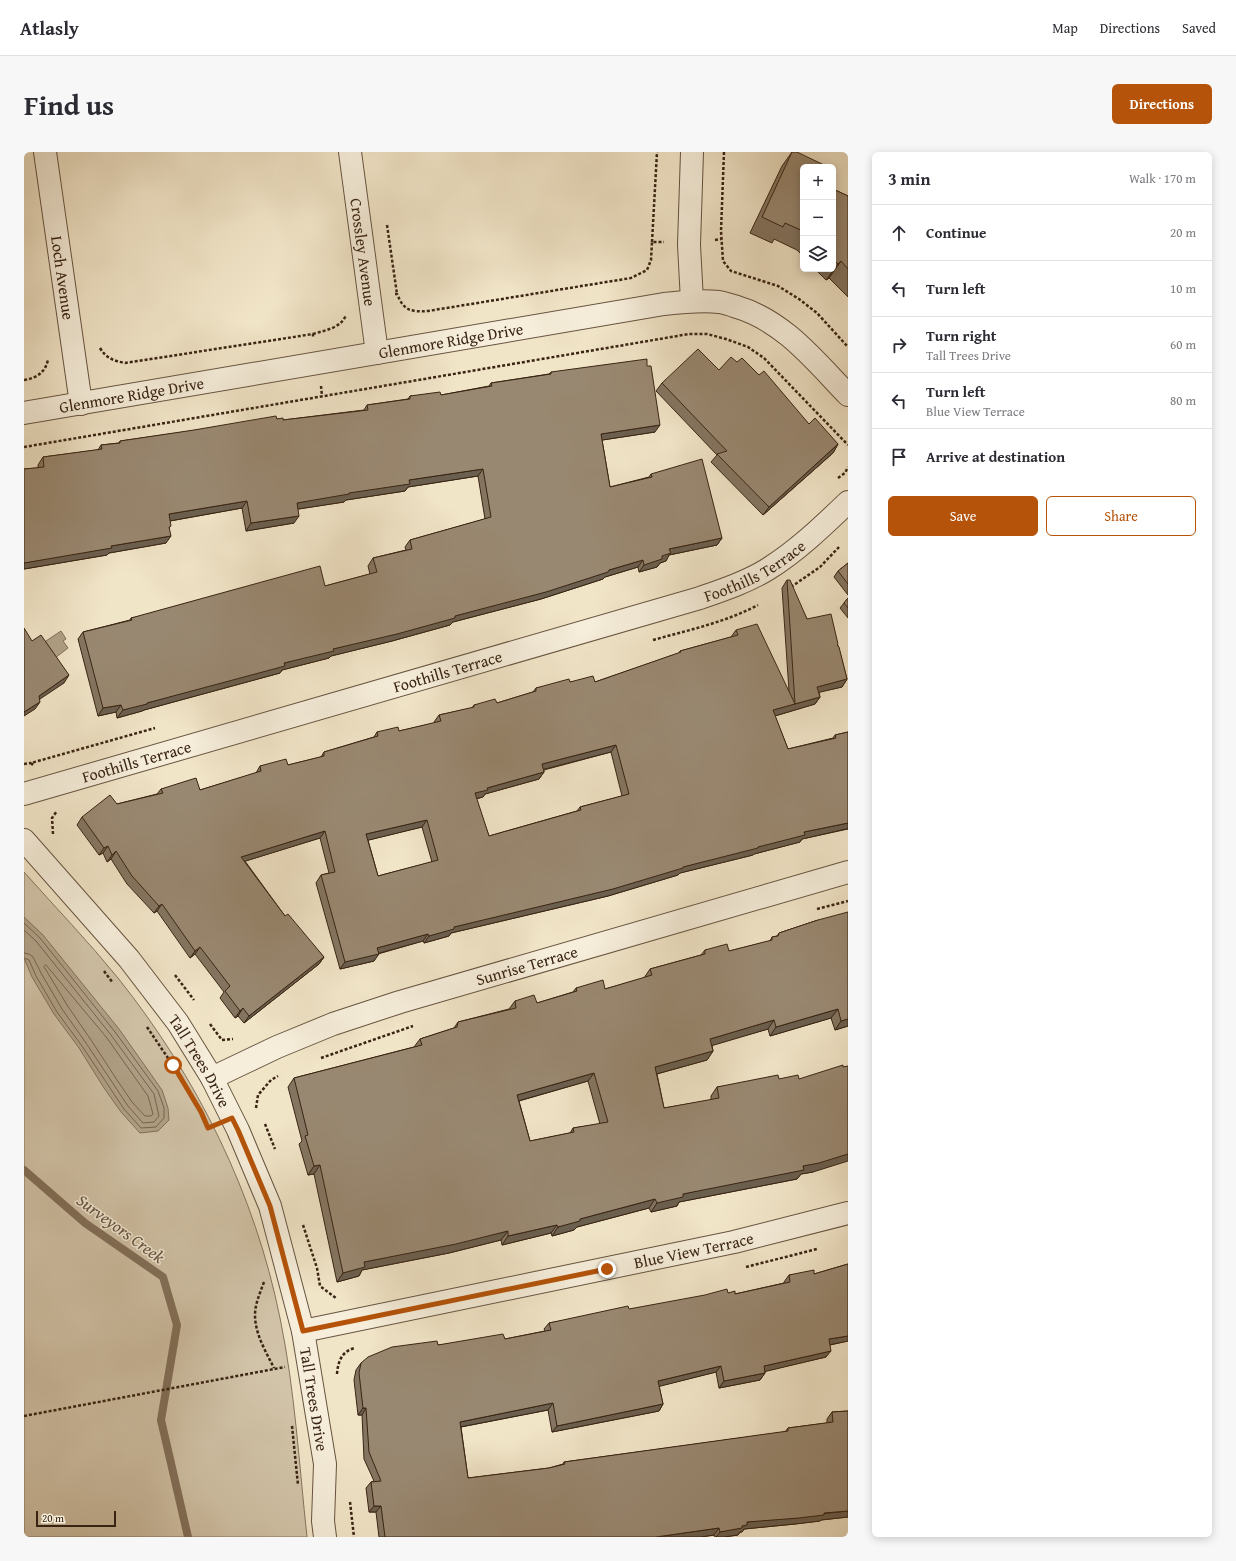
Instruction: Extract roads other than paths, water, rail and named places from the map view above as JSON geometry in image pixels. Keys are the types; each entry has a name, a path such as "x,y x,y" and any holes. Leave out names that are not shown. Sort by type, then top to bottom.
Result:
{"street":[{"name":"Loch Avenue","path":"45,152 82,404"},
{"name":"Crossley Avenue","path":"350,152 376,353"},
{"path":"692,152 689,241 692,301"},
{"name":"Glenmore Ridge Drive","path":"24,413 692,301 720,302 748,310 776,326 799,343 848,395"},
{"name":"Foothills Terrace","path":"24,794 700,598 745,581 768,569 790,554 848,502"},
{"name":"Tall Trees Drive","path":"24,840 129,959 178,1023 212,1078 238,1130 270,1206 303,1331 325,1464 323,1521 326,1537"},
{"name":"Sunrise Terrace","path":"212,1078 334,1024 400,1002 848,872"},
{"name":"Blue View Terrace","path":"303,1331 734,1242 848,1213"}],"water":[{"path":"61,631 66,639 63,641 68,648 51,661 40,645"},
{"path":"24,917 43,935 119,1029 162,1090 168,1108 169,1120 158,1131 140,1133 121,1112 79,1048 54,1014 32,977 24,958"}],"waterway":[{"name":"Surveyors Creek","path":"24,1170 85,1223 163,1277 177,1325 161,1420 188,1537"}]}
